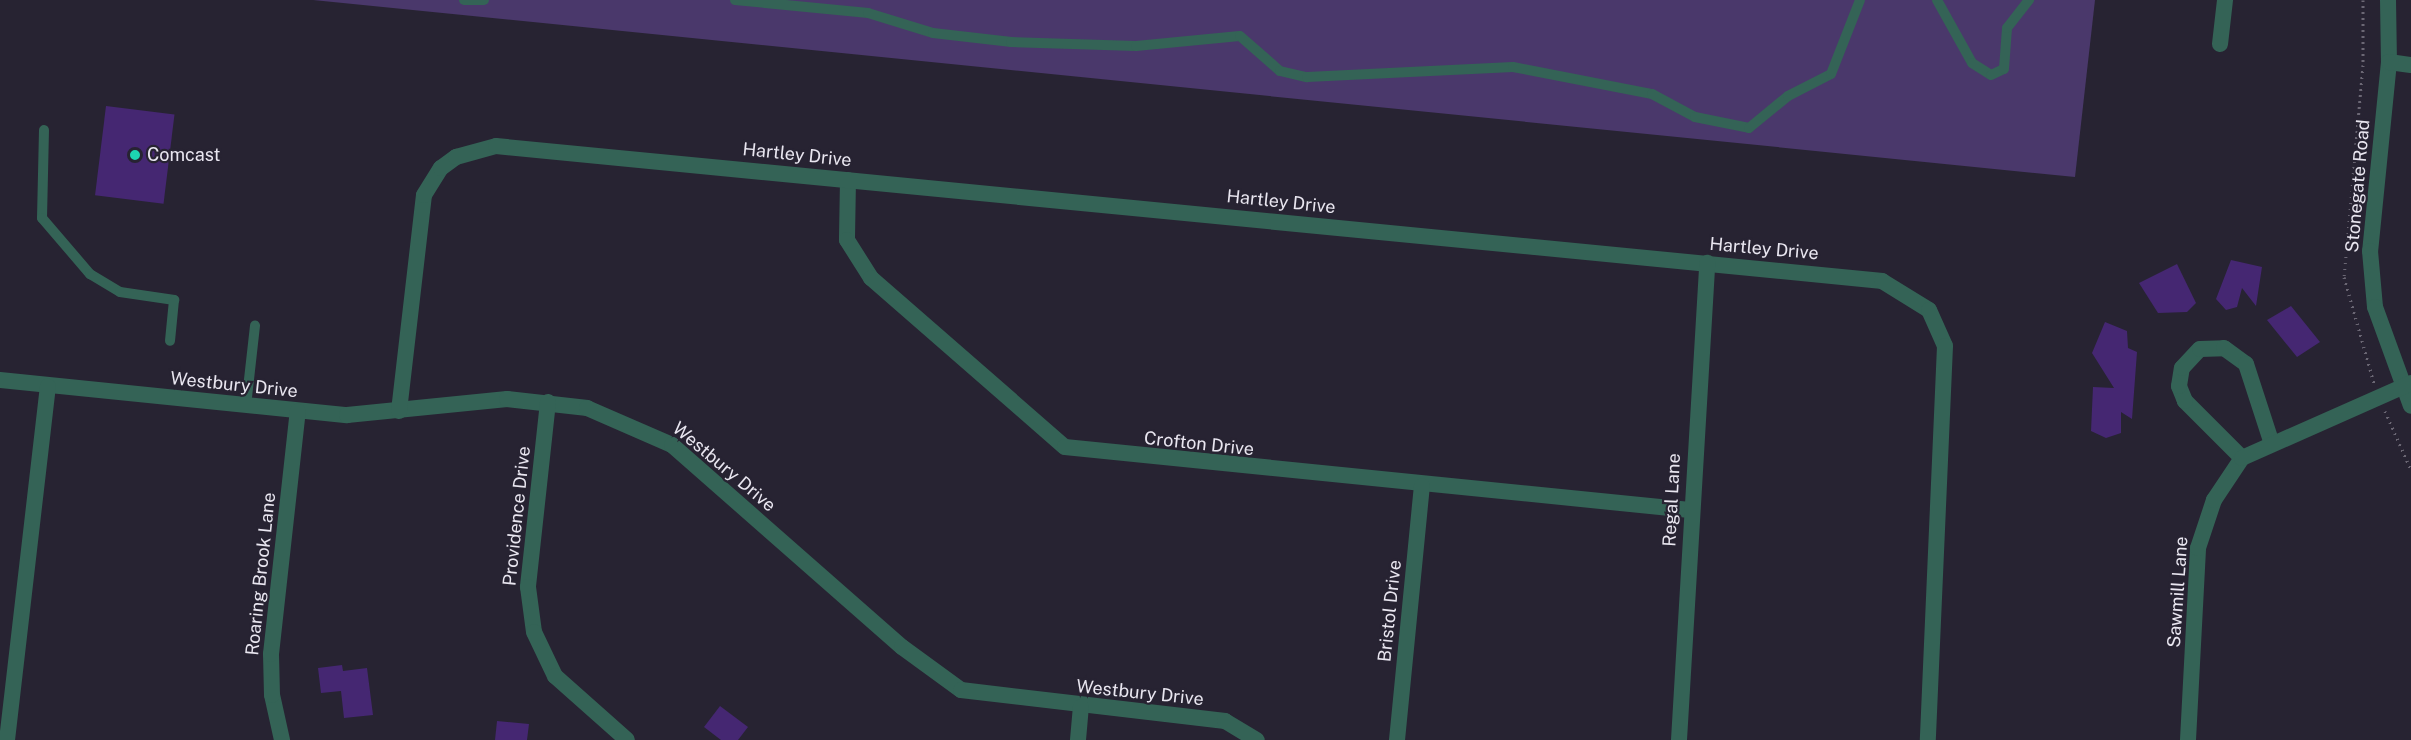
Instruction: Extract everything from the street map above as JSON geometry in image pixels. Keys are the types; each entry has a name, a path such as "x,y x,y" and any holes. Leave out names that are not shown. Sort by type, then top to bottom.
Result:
{"street":[{"path":"2220,44 2225,0"},
{"name":"Stonegate Road","path":"2388,0 2389,62 2370,251 2375,308 2407,384 2411,406"},
{"path":"2389,62 2411,65"},
{"name":"Hartley Drive","path":"399,411 419,213 431,182 456,157 496,146 520,146 1881,282 1916,297 1935,319 1947,367 1929,740"},
{"name":"Crofton Drive","path":"848,180 847,240 870,278 1065,447 1422,486 1690,510"},
{"name":"Regal Lane","path":"1679,740 1690,510 1707,264"},
{"path":"2242,458 2185,401 2179,386 2182,368 2200,349 2224,348 2246,364 2271,441"},
{"name":"Westbury Drive","path":"0,380 347,415 399,411 477,400 548,402 621,418 672,445 944,681 976,694 1225,721 1257,740"},
{"name":"Sawmill Lane","path":"2188,740 2198,548 2214,500 2242,458 2271,441 2407,384"},
{"path":"7,740 48,386"},
{"name":"Providence Drive","path":"548,402 528,587 534,632 555,676 627,740"},
{"name":"Roaring Brook Lane","path":"282,740 272,695 271,654 298,411"},
{"name":"Bristol Drive","path":"1397,740 1422,486"},
{"path":"1078,740 1081,707"}],"lane":[{"path":"464,0 484,0"},
{"path":"735,0 868,13 933,33 1011,42 1136,46 1240,36 1280,71 1307,76 1513,67 1652,94 1695,117 1749,128 1788,96 1831,74 1860,0"},
{"path":"1937,0 1972,63 1991,75 2004,69 2007,28 2029,0"},
{"path":"44,129 42,218 90,274 120,292 174,300 170,341"},
{"path":"246,406 255,326"}],"shaded area":[{"path":"313,0 2095,0 2075,177"}],"building":[{"name":"Comcast","path":"106,106 174,114 164,204 95,195"},
{"path":"2231,260 2262,267 2256,306 2242,288 2237,307 2226,310 2216,299"},
{"path":"2177,264 2196,303 2187,312 2158,313 2139,283"},
{"path":"2291,306 2320,342 2297,357 2267,320"},
{"path":"2105,322 2127,331 2128,348 2137,352 2132,419 2121,412 2121,433 2106,438 2091,431 2093,387 2114,388 2092,353"},
{"path":"342,665 343,671 367,668 373,715 344,718 341,691 321,693 318,668"},
{"path":"720,706 748,727 738,740 721,740 704,727"},
{"path":"497,721 529,724 527,740 495,740"}],"place":[{"name":"Comcast","path":"135,155"}]}
